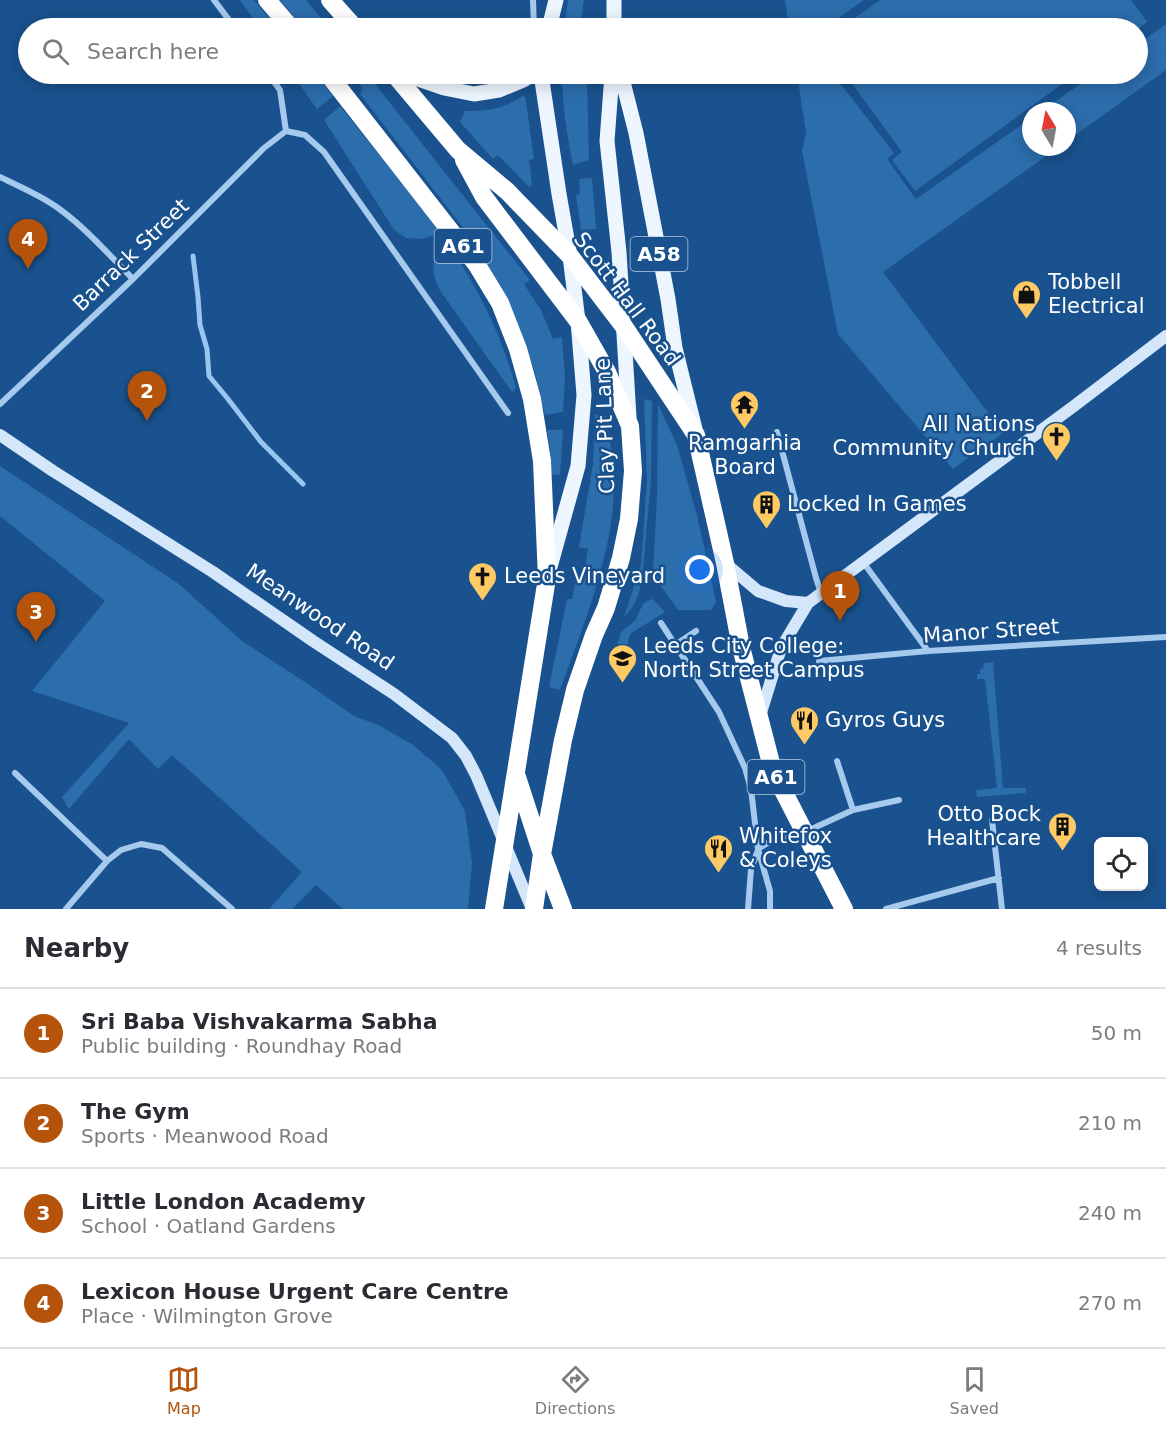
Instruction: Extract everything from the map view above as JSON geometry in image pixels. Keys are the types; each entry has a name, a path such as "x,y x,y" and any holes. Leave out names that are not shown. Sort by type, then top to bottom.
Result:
{"highway":[{"path":"267,0 282,18"},
{"path":"330,0 346,18"},
{"name":"A61","path":"336,84 477,265 500,303 518,349 532,399 542,460 547,578"},
{"name":"Scott Hall Road","path":"402,84 458,150 507,192 570,256 625,328 696,435"},
{"name":"Scott Hall Road","path":"458,150 484,197 578,321 607,372 630,426"},
{"name":"Clay Pit Lane","path":"533,909 563,740 575,690 606,608 621,558 629,519 633,471 630,426"},
{"name":"A61","path":"696,435 741,647 773,771 844,909"},
{"name":"Clay Pit Lane","path":"494,909 547,578"},
{"path":"515,772 563,909"}],"main road":[{"path":"552,18 556,0"},
{"path":"614,0 614,18"},
{"path":"432,84 474,94 499,90 513,84"},
{"name":"Clay Pit Lane","path":"542,84 570,256 584,395 578,466 547,578"},
{"name":"Clay Pit Lane","path":"611,84 607,141 618,236 630,426"},
{"name":"A58","path":"624,84 636,133 668,299 675,348 696,435"}],"street":[{"path":"214,0 228,18"},
{"path":"533,0 534,18"},
{"path":"276,84 280,90 286,131 305,135 324,152 508,413"},
{"name":"Barrack Street","path":"0,404 133,279 264,148 286,131"},
{"path":"0,177 59,209 86,231 133,279"},
{"path":"760,717 781,648 808,603 1166,336"},
{"path":"777,432 821,592"},
{"name":"Meanwood Road","path":"0,435 213,572 394,694 452,738 466,756 476,775 533,909"},
{"path":"862,561 928,651"},
{"path":"725,563 758,591 786,601 808,603"},
{"path":"661,623 719,712 745,768 751,789 758,849 770,891 770,909"},
{"path":"675,645 696,631"},
{"name":"Manor Street","path":"819,661 928,651 1166,637"},
{"path":"837,761 853,810"},
{"path":"15,773 107,861"},
{"path":"748,909 751,869 758,849 774,839 805,832 853,810 899,800"},
{"path":"992,820 1002,909"},
{"path":"66,909 107,861 121,849 141,844 162,848 232,909"},
{"path":"886,909 999,878"}],"shaded area":[{"path":"240,0 254,0 269,18 253,18"},
{"path":"280,0 306,0 321,18 295,18"},
{"path":"568,0 584,0 581,18 565,18"},
{"path":"785,0 864,0 838,18 788,18"},
{"path":"880,0 1131,0 1144,18 855,18"},
{"path":"1166,24 1166,70 1148,83 1148,37"},
{"path":"299,84 323,84 333,96 317,109"},
{"path":"360,84 375,84 530,280 524,284 541,310 553,339 562,337 565,377 563,412 545,415 534,369 506,296 486,261 461,225 360,94 363,89"},
{"path":"562,84 587,84 589,160 573,165 565,120"},
{"path":"799,84 841,84 894,153 887,159 916,199 1022,124 1022,156 1046,156 883,272 1003,433 953,469 838,334 802,151 806,133"},
{"path":"852,84 1062,84 1037,102 1022,102 1022,113 915,191 892,160 902,152"},
{"path":"1080,84 1146,84 1076,135 1076,102 1054,102"},
{"path":"525,95 534,159 529,160 532,185 529,187 498,155 493,159 460,122 465,111 507,105"},
{"path":"340,106 440,233 422,239 406,238 394,230 324,120"},
{"path":"592,178 596,229 581,230 576,195 580,193 579,179"},
{"path":"447,243 469,277 496,331 516,388 512,392 438,286 434,276 436,250"},
{"path":"644,399 652,401 651,479 643,570 638,595 624,617 641,565 647,480"},
{"path":"658,404 677,445 697,515 716,602 711,610 678,610 653,572"},
{"path":"595,415 605,415 609,433 614,479 612,513 595,591 560,690 549,687 567,599 572,599 577,573 584,574 588,549 579,547 593,464"},
{"path":"547,430 563,430 560,475 551,474"},
{"path":"0,466 179,584 242,641 354,716 378,725 412,744 442,770 465,811 472,863 468,909 343,909 316,885 292,909 269,909 302,872 172,755 158,769 129,739 69,809 62,797 129,723 32,691 105,601 0,516"},
{"path":"653,599 665,612 630,634 625,654 617,647 621,632 635,621 643,604"},
{"path":"993,662 1003,788 1026,788 1026,793 977,797 976,790 997,788 985,679 977,679 977,674 980,674 984,663"}],"waterway":[{"path":"193,256 200,325 207,349 209,376 261,442 303,484"}],"place":[{"name":"Lexicon House Urgent Care Centre","path":"28,269"},
{"name":"Tobbell Electrical","path":"1027,320"},
{"name":"The Gym","path":"147,421"},
{"name":"Ramgarhia Board","path":"745,430"},
{"name":"All Nations Community Church","path":"1056,462"},
{"name":"Locked In Games","path":"766,530"},
{"name":"Leeds Vineyard","path":"483,602"},
{"name":"Sri Baba Vishvakarma Sabha","path":"840,621"},
{"name":"Little London Academy","path":"36,642"},
{"name":"Leeds City College: North Street Campus","path":"622,684"},
{"name":"Gyros Guys","path":"804,746"},
{"name":"Otto Bock Healthcare","path":"1062,852"},
{"name":"Whitefox & Coleys","path":"718,874"}]}
